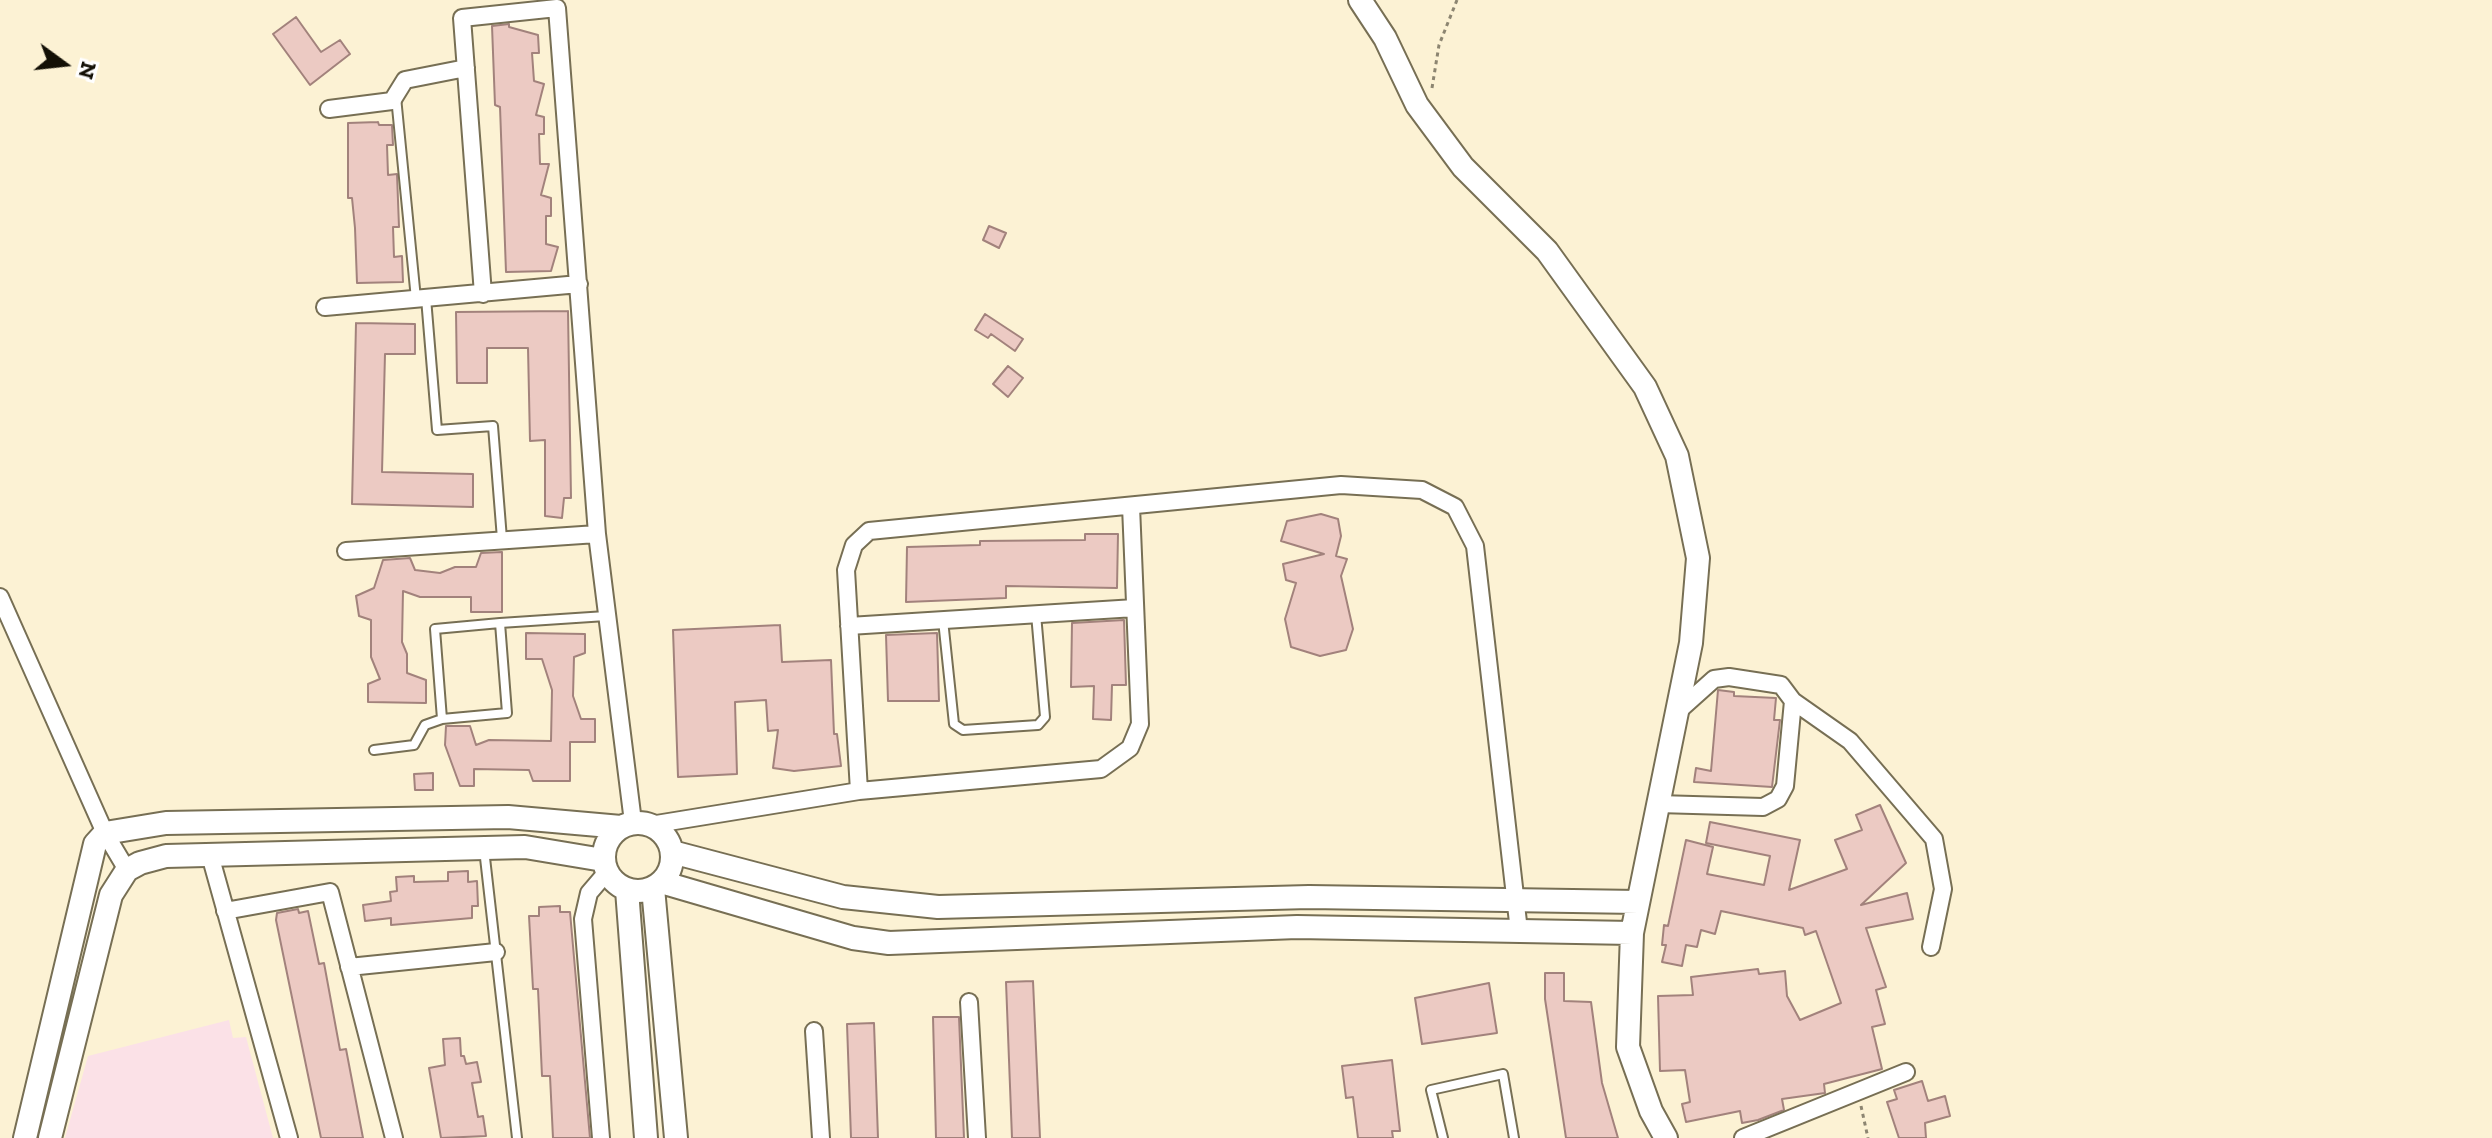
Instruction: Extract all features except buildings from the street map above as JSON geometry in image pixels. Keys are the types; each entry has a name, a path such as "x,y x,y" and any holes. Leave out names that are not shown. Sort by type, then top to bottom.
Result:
{"street":[{"path":"1360,0 1385,38 1417,105 1463,167 1547,251 1645,387 1677,456 1698,558 1691,643 1632,933 1628,1047 1651,1111 1666,1138"},
{"path":"483,294 462,18 557,8 597,534 635,825"},
{"path":"329,109 392,101 405,80 466,68"},
{"path":"325,307 579,284"},
{"path":"859,791 846,570 854,545 869,531 1341,485 1422,490 1455,507 1475,546 1519,931"},
{"path":"25,1138 95,844 105,833 166,823 508,817 635,825 859,791 1101,769 1130,748 1140,724 1131,506"},
{"path":"346,551 597,534"},
{"path":"0,597 105,833 127,870"},
{"path":"849,626 1135,608"},
{"path":"1676,713 1714,679 1729,677 1781,685 1793,701 1850,741 1934,839 1943,889 1931,947"},
{"path":"1658,804 1763,807 1778,799 1785,786 1793,701"},
{"path":"635,825 665,835 672,852 670,868 657,885 676,1138"},
{"path":"601,1138 583,919 589,893 605,866 605,847 635,825"},
{"path":"50,1138 111,895 127,870 166,856 525,847 605,866 627,890 646,1138"},
{"path":"672,852 843,897 938,907 1309,897 1638,902"},
{"path":"210,855 289,1138"},
{"path":"627,890 657,885 853,938 889,943 1297,927 1632,933"},
{"path":"225,911 330,892 394,1138"},
{"path":"349,967 496,952"},
{"path":"969,1002 977,1138"},
{"path":"814,1031 821,1138"},
{"path":"1743,1138 1906,1072"}],"lane":[{"path":"396,97 437,430 493,426 502,539"},
{"path":"943,620 954,724 963,730 1038,725 1045,717 1036,614"},
{"path":"442,719 435,629 606,616"},
{"path":"374,750 414,745 425,725 442,719 507,713 500,623"},
{"path":"484,848 517,1138"},
{"path":"1443,1138 1431,1090 1503,1074 1514,1138"}],"path":[{"path":"1434,98 1432,86 1439,45 1457,0"},
{"path":"1858,1091 1868,1138"}],"shaded area":[{"path":"229,1020 233,1038 246,1037 273,1138 65,1138 88,1056"}]}
